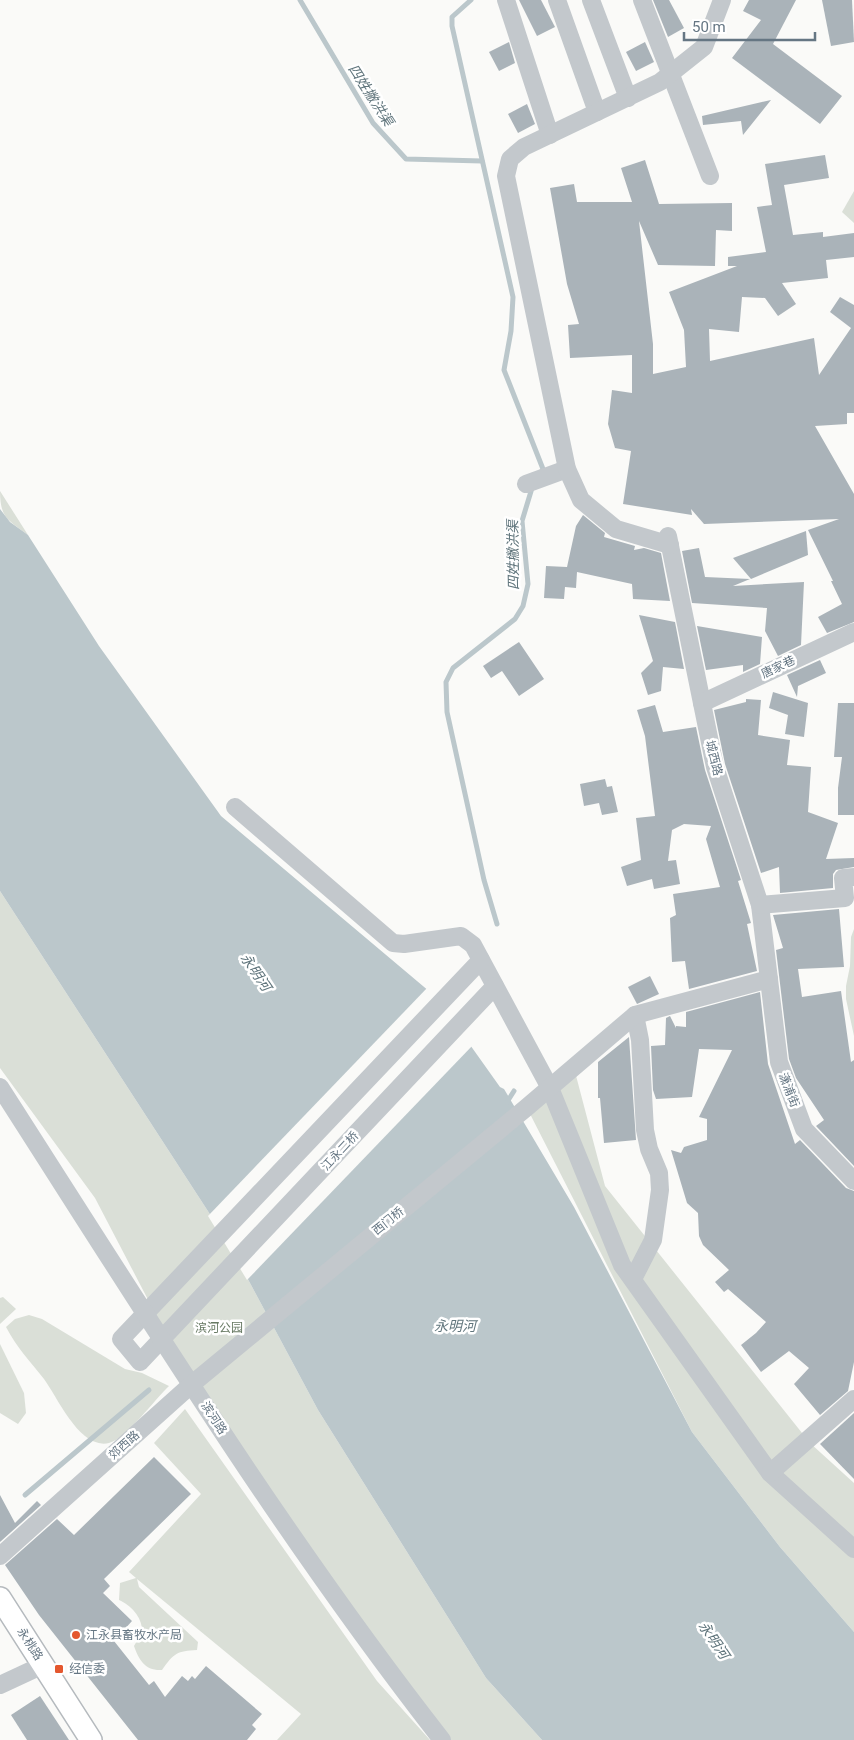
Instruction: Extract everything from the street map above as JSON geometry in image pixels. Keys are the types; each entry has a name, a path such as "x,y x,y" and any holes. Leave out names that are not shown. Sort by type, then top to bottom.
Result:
{"main road":[{"name":"永桃路","path":"0,1598 92,1740"}],"street":[{"path":"506,0 550,135"},
{"path":"557,0 597,112"},
{"path":"591,0 628,98"},
{"path":"642,0 665,79 710,176"},
{"path":"526,484 559,472 506,176 510,159 524,148 665,79 704,47 722,0"},
{"name":"城西路","path":"559,472 581,500 616,529 669,540 715,767 760,905 769,978"},
{"name":"唐家巷","path":"702,703 854,632"},
{"path":"234,807 393,943 404,944 461,936 473,945 550,1088 622,1265 770,1473 854,1549"},
{"path":"760,905 845,898 843,878 854,877"},
{"path":"146,1313 481,960"},
{"path":"632,1279 653,1240 660,1190 659,1173 648,1149 644,1122 640,1040 635,1014 769,978"},
{"name":"潇浦街","path":"769,978 779,1062 804,1129 854,1181"},
{"name":"江永二桥","path":"146,1313 121,1340 140,1362 495,986"},
{"name":"西门桥","path":"250,1334 526,1108 635,1014"},
{"name":"滨河路","path":"0,1087 279,1517 404,1691 442,1740"},
{"name":"郊西路","path":"0,1556 250,1334"},
{"path":"770,1473 854,1399"},
{"path":"0,1685 44,1665"}],"green space":[{"path":"854,191 854,223 842,212"},
{"path":"0,491 28,535 6,518 0,500"},
{"name":"滨河公园","path":"0,891 228,1242 318,1410 486,1678 542,1740 443,1740 192,1384 95,1198 0,1068"},
{"path":"854,929 854,1036 846,999 846,986 850,966 851,937"},
{"path":"574,1068 605,1186 810,1443 854,1483 854,1632 780,1547 692,1432 527,1108"},
{"path":"3,1297 16,1309 0,1324 0,1298"},
{"path":"29,1315 42,1319 125,1369 142,1373 169,1386 132,1427 116,1440 109,1443 98,1443 89,1439 71,1421 44,1379 19,1348 6,1327 15,1319"},
{"path":"0,1344 24,1393 26,1413 18,1424 0,1413"},
{"path":"185,1409 377,1681 430,1740 277,1740 301,1714 137,1579 139,1587 198,1642 197,1650 176,1654 162,1670 147,1667 138,1656 134,1646 142,1632 141,1622 128,1605 119,1600 120,1583 136,1578 129,1572 201,1494 154,1443"}],"water":[{"name":"永明河","path":"0,509 10,522 28,535 99,646 221,816 436,997 500,1087 504,1089 574,1207 692,1432 780,1547 854,1632 854,1740 542,1740 486,1678 318,1410 228,1242 0,891"}],"pier":[{"path":"428,987 438,996 473,1045 247,1280 208,1216"}],"building":[{"path":"519,0 541,0 555,27 537,36"},
{"path":"653,0 669,0 684,28 668,37"},
{"path":"749,0 796,0 773,44 842,96 820,124 732,58 761,20 743,11"},
{"path":"822,0 852,0 854,42 831,46"},
{"path":"509,42 515,63 499,71 489,52"},
{"path":"645,42 654,62 636,71 626,52"},
{"path":"771,100 743,135 741,121 703,125 702,116"},
{"path":"527,104 535,124 518,133 508,114"},
{"path":"825,155 829,178 784,185 793,235 823,232 823,237 854,233 854,257 826,260 828,278 782,283 796,304 778,316 765,298 742,297 739,332 709,329 710,361 814,338 819,375 851,328 830,312 840,297 854,305 854,413 847,413 847,424 815,426 854,494 854,622 827,633 818,617 842,604 808,530 839,519 704,524 691,509 692,515 623,504 631,451 615,448 608,424 612,390 632,393 632,355 570,358 568,325 579,324 567,284 550,188 574,184 577,202 632,202 621,168 645,160 659,204 732,203 732,231 716,230 715,266 658,265 639,221 653,344 653,374 686,367 684,330 669,292 737,266 728,266 728,257 766,252 757,207 772,205 765,164"},
{"path":"583,515 605,533 604,537 635,546 634,550 644,548 661,553 670,601 633,599 632,584 577,572 576,588 565,587 564,599 544,598 546,566 567,567 576,526"},
{"path":"806,531 808,555 751,579 733,558"},
{"path":"699,548 705,577 750,579 733,586 804,582 801,645 778,656 765,631 767,608 692,603 682,551"},
{"path":"639,615 675,622 684,669 663,667 661,691 648,695 641,673 653,661"},
{"path":"697,626 762,637 760,664 743,672 743,665 706,670"},
{"path":"519,642 544,679 519,696 502,671 491,678 483,666"},
{"path":"820,660 826,673 798,686 797,697 787,675"},
{"path":"773,692 808,703 804,737 785,734 788,715 769,708"},
{"path":"746,699 761,700 758,735 790,740 787,765 811,767 808,812 838,823 826,859 854,858 854,867 836,870 833,874 833,888 780,893 779,867 761,873 725,764 714,710 746,702"},
{"path":"838,703 854,703 854,815 838,815 838,788 842,757 834,757"},
{"path":"655,705 663,732 696,727 705,770 741,880 738,881 751,923 747,924 757,971 689,989 685,961 672,962 670,918 676,915 673,894 720,887 706,839 711,826 684,824 672,830 668,861 676,860 680,884 654,889 652,879 627,886 621,867 641,860 636,818 655,816 645,736 637,710"},
{"path":"605,779 607,787 612,786 618,812 602,815 599,803 584,806 580,784"},
{"path":"839,909 844,967 798,969 802,997 841,991 851,1062 854,1060 854,1166 816,1126 824,1120 796,1078 789,1059 776,950 783,948 773,915"},
{"path":"650,976 659,994 637,1004 628,987"},
{"path":"760,992 768,1064 795,1144 800,1140 846,1188 854,1191 854,1362 848,1391 820,1415 794,1384 809,1368 789,1351 761,1372 741,1345 766,1322 728,1289 724,1292 715,1282 729,1270 703,1245 699,1236 698,1213 687,1203 671,1150 681,1153 684,1147 707,1140 707,1119 699,1117 732,1050 699,1049 692,1097 656,1099 653,1090 651,1046 665,1045 666,1018 670,1016 676,1028 676,1026 686,1027 686,1012"},
{"path":"629,1037 636,1140 604,1143 600,1098 598,1098 598,1062"},
{"path":"854,1413 854,1479 820,1444"},
{"path":"154,1457 191,1494 104,1579 110,1586 103,1593 132,1621 114,1641 149,1685 154,1681 165,1697 182,1676 188,1681 192,1676 195,1679 206,1666 262,1714 252,1725 256,1729 247,1740 138,1740 39,1615 5,1565 57,1519 74,1535"},
{"path":"0,1495 15,1523 37,1501 41,1505 0,1542"},
{"path":"40,1696 69,1740 27,1740 11,1715"}],"waterway":[{"name":"四姓撇洪渠","path":"300,0 373,123 406,159 482,161"},
{"name":"四姓撇洪渠","path":"471,0 452,17 452,26 513,297 511,331 504,370 543,469 540,474"},
{"name":"四姓撇洪渠","path":"497,924 484,880 447,712 446,682 453,668 515,619 523,606 528,584 522,521 532,488"},
{"path":"507,1102 514,1091"},
{"path":"25,1495 149,1390"}],"place":[{"name":"江永县畜牧水产局","path":"76,1635"},
{"name":"经信委","path":"59,1669"}]}
